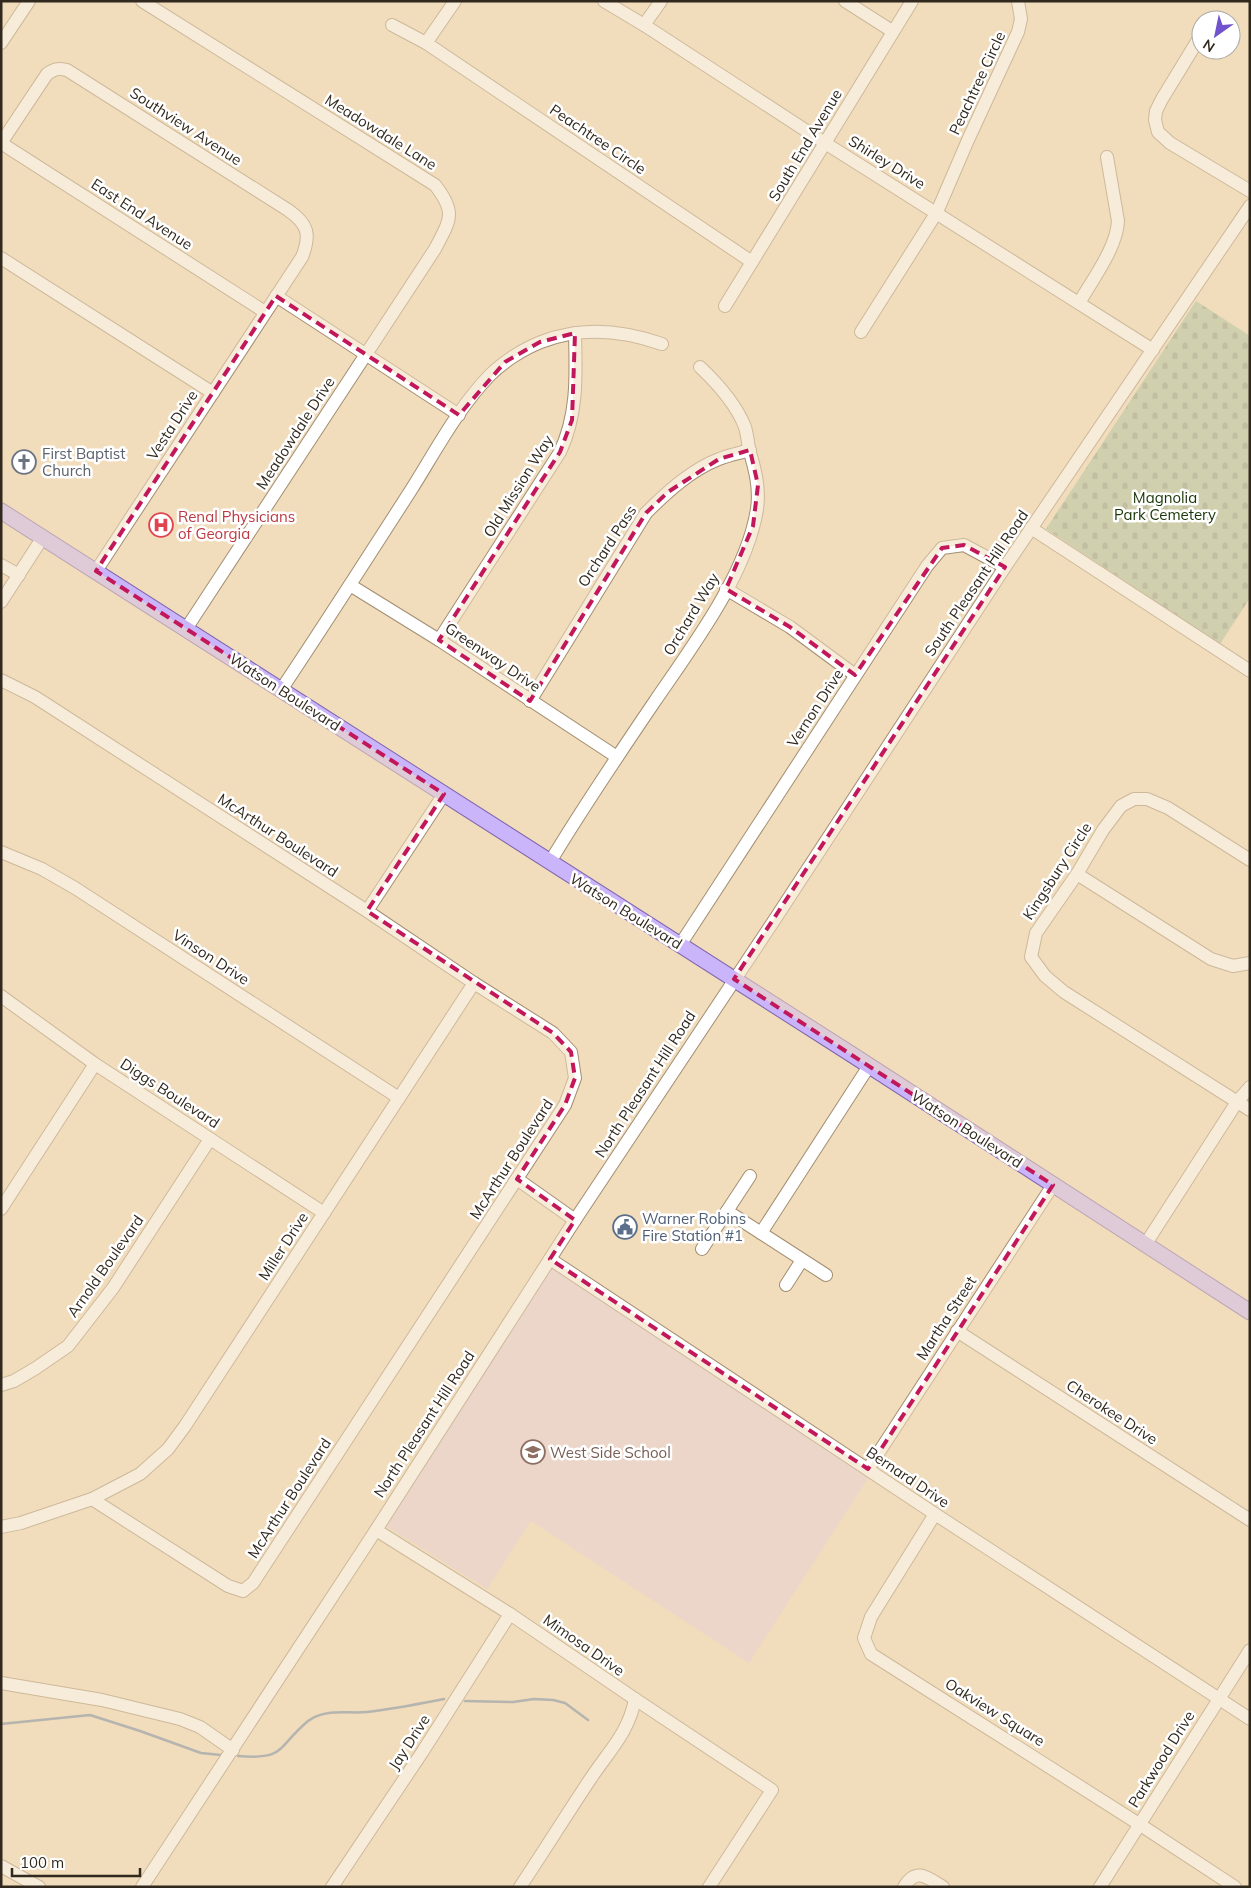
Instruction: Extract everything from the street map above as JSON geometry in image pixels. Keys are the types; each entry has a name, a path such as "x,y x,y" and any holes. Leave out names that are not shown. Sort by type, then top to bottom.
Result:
{"main road":[{"name":"Watson Boulevard","path":"1,511 1250,1312"}],"street":[{"path":"1,43 29,1"},
{"name":"Meadowdale Lane","path":"142,1 435,185 447,200 449,212 447,225 435,249 366,354"},
{"path":"426,44 455,1"},
{"name":"Shirley Drive","path":"604,1 1153,350"},
{"path":"644,25 660,1"},
{"path":"845,1 892,32"},
{"name":"South End Avenue","path":"725,306 912,1"},
{"name":"Peachtree Circle","path":"861,332 937,212 1018,32 1021,19 1018,1"},
{"name":"Peachtree Circle","path":"392,25 426,44 752,262"},
{"path":"1191,52 1159,105 1155,120 1158,132 1170,144 1250,191"},
{"name":"Southview Avenue","path":"1,143 47,74 59,68 76,75 299,218 306,227 308,238 306,248 276,296"},
{"name":"East End Avenue","path":"1,143 265,312"},
{"path":"1079,302 1114,242 1118,230 1107,157"},
{"name":"South Pleasant Hill Road","path":"734,980 1005,567 1250,206"},
{"path":"1,258 213,393"},
{"path":"276,296 459,415"},
{"name":"Vesta Drive","path":"96,571 276,296"},
{"path":"281,690 459,415 490,375 505,362 540,342 575,333 596,331 618,332 640,336 662,344"},
{"name":"Old Mission Way","path":"439,640 566,440 572,420 576,388 575,333"},
{"name":"Meadowdale Drive","path":"186,629 366,354"},
{"name":"Orchard Way","path":"550,862 617,757 703,630 746,550 757,507 758,485 755,466 745,429 738,412 716,382 700,367"},
{"name":"Orchard Pass","path":"530,701 646,513 691,474 719,459 750,450"},
{"path":"1032,528 1250,671"},
{"path":"1,602 43,537"},
{"name":"Vernon Drive","path":"680,945 855,675 927,566 942,548 964,545 1005,567"},
{"path":"1,565 19,575"},
{"name":"Greenway Drive","path":"350,585 439,640 617,757"},
{"path":"726,589 790,627 855,675"},
{"name":"McArthur Boulevard","path":"1,680 35,696 367,911 474,984 554,1033 571,1052 575,1078 565,1104 253,1583 243,1591 228,1586 92,1499"},
{"path":"367,911 444,794"},
{"name":"Kingsbury Circle","path":"1250,860 1168,808 1148,799 1134,799 1122,806 1102,830 1077,874 1036,934 1031,957 1044,976 1064,992 1250,1110"},
{"name":"Vinson Drive","path":"1,852 42,869 75,888 399,1098"},
{"path":"1077,874 1211,960 1233,966 1250,963"},
{"name":"North Pleasant Hill Road","path":"142,1887 376,1530 575,1220 734,980"},
{"name":"Miller Drive","path":"92,1499 140,1474 168,1449 185,1426 474,984"},
{"name":"Diggs Boulevard","path":"1,996 95,1064 324,1213"},
{"path":"1,1209 95,1064"},
{"path":"761,1233 869,1066"},
{"path":"1145,1245 1238,1102 1250,1087"},
{"name":"Arnold Boulevard","path":"1,1385 14,1381 68,1346 113,1288 210,1139"},
{"path":"702,1249 750,1176"},
{"path":"517,1179 575,1220"},
{"name":"Martha Street","path":"868,1469 1053,1185"},
{"path":"727,1211 826,1275"},
{"name":"Bernard Drive","path":"550,1259 935,1514 1250,1719"},
{"path":"786,1285 802,1260"},
{"name":"Cherokee Drive","path":"957,1331 1250,1520"},
{"path":"1,1527 22,1523 92,1499"},
{"name":"Oakview Square","path":"935,1514 871,1617 864,1638 871,1654 1236,1887"},
{"name":"Mimosa Drive","path":"376,1530 510,1614 772,1790 709,1887"},
{"name":"Jay Drive","path":"332,1887 423,1751 510,1614"},
{"name":"Parkwood Drive","path":"1100,1887 1250,1650"},
{"path":"1,1683 102,1700 180,1719 200,1727 233,1750"},
{"path":"520,1887 604,1759 624,1732 632,1713 635,1699"},
{"path":"1,1866 39,1887"},
{"path":"904,1887 912,1876 924,1876 943,1887"}],"highlighted area":[{"path":"276,296 459,415 505,362 540,342 575,333 572,420 560,452 439,640 530,701 646,513 668,492 719,459 750,450 758,485 753,526 726,589 790,627 855,675 942,548 964,545 1005,567 734,979 1053,1185 868,1469 550,1259 575,1220 517,1179 565,1105 575,1078 571,1052 553,1033 367,911 444,794 96,571"}],"shaded area":[{"path":"551,1266 870,1475 749,1663 531,1521 487,1589 386,1526"}],"green space":[{"name":"Magnolia Park Cemetery","path":"1196,301 1250,336 1250,598 1220,644 1046,529"}],"waterway":[{"path":"238,1756 253,1757 273,1754 308,1721 322,1714 377,1711 444,1699"},
{"path":"465,1701 513,1702 534,1699 553,1700 565,1703 588,1720"},
{"path":"1,1724 90,1715 201,1753 221,1755"}],"place":[{"name":"First Baptist Church","path":"24,462"},
{"name":"Renal Physicians of Georgia","path":"161,525"},
{"name":"Warner Robins Fire Station #1","path":"625,1227"},
{"name":"West Side School","path":"533,1452"}]}
